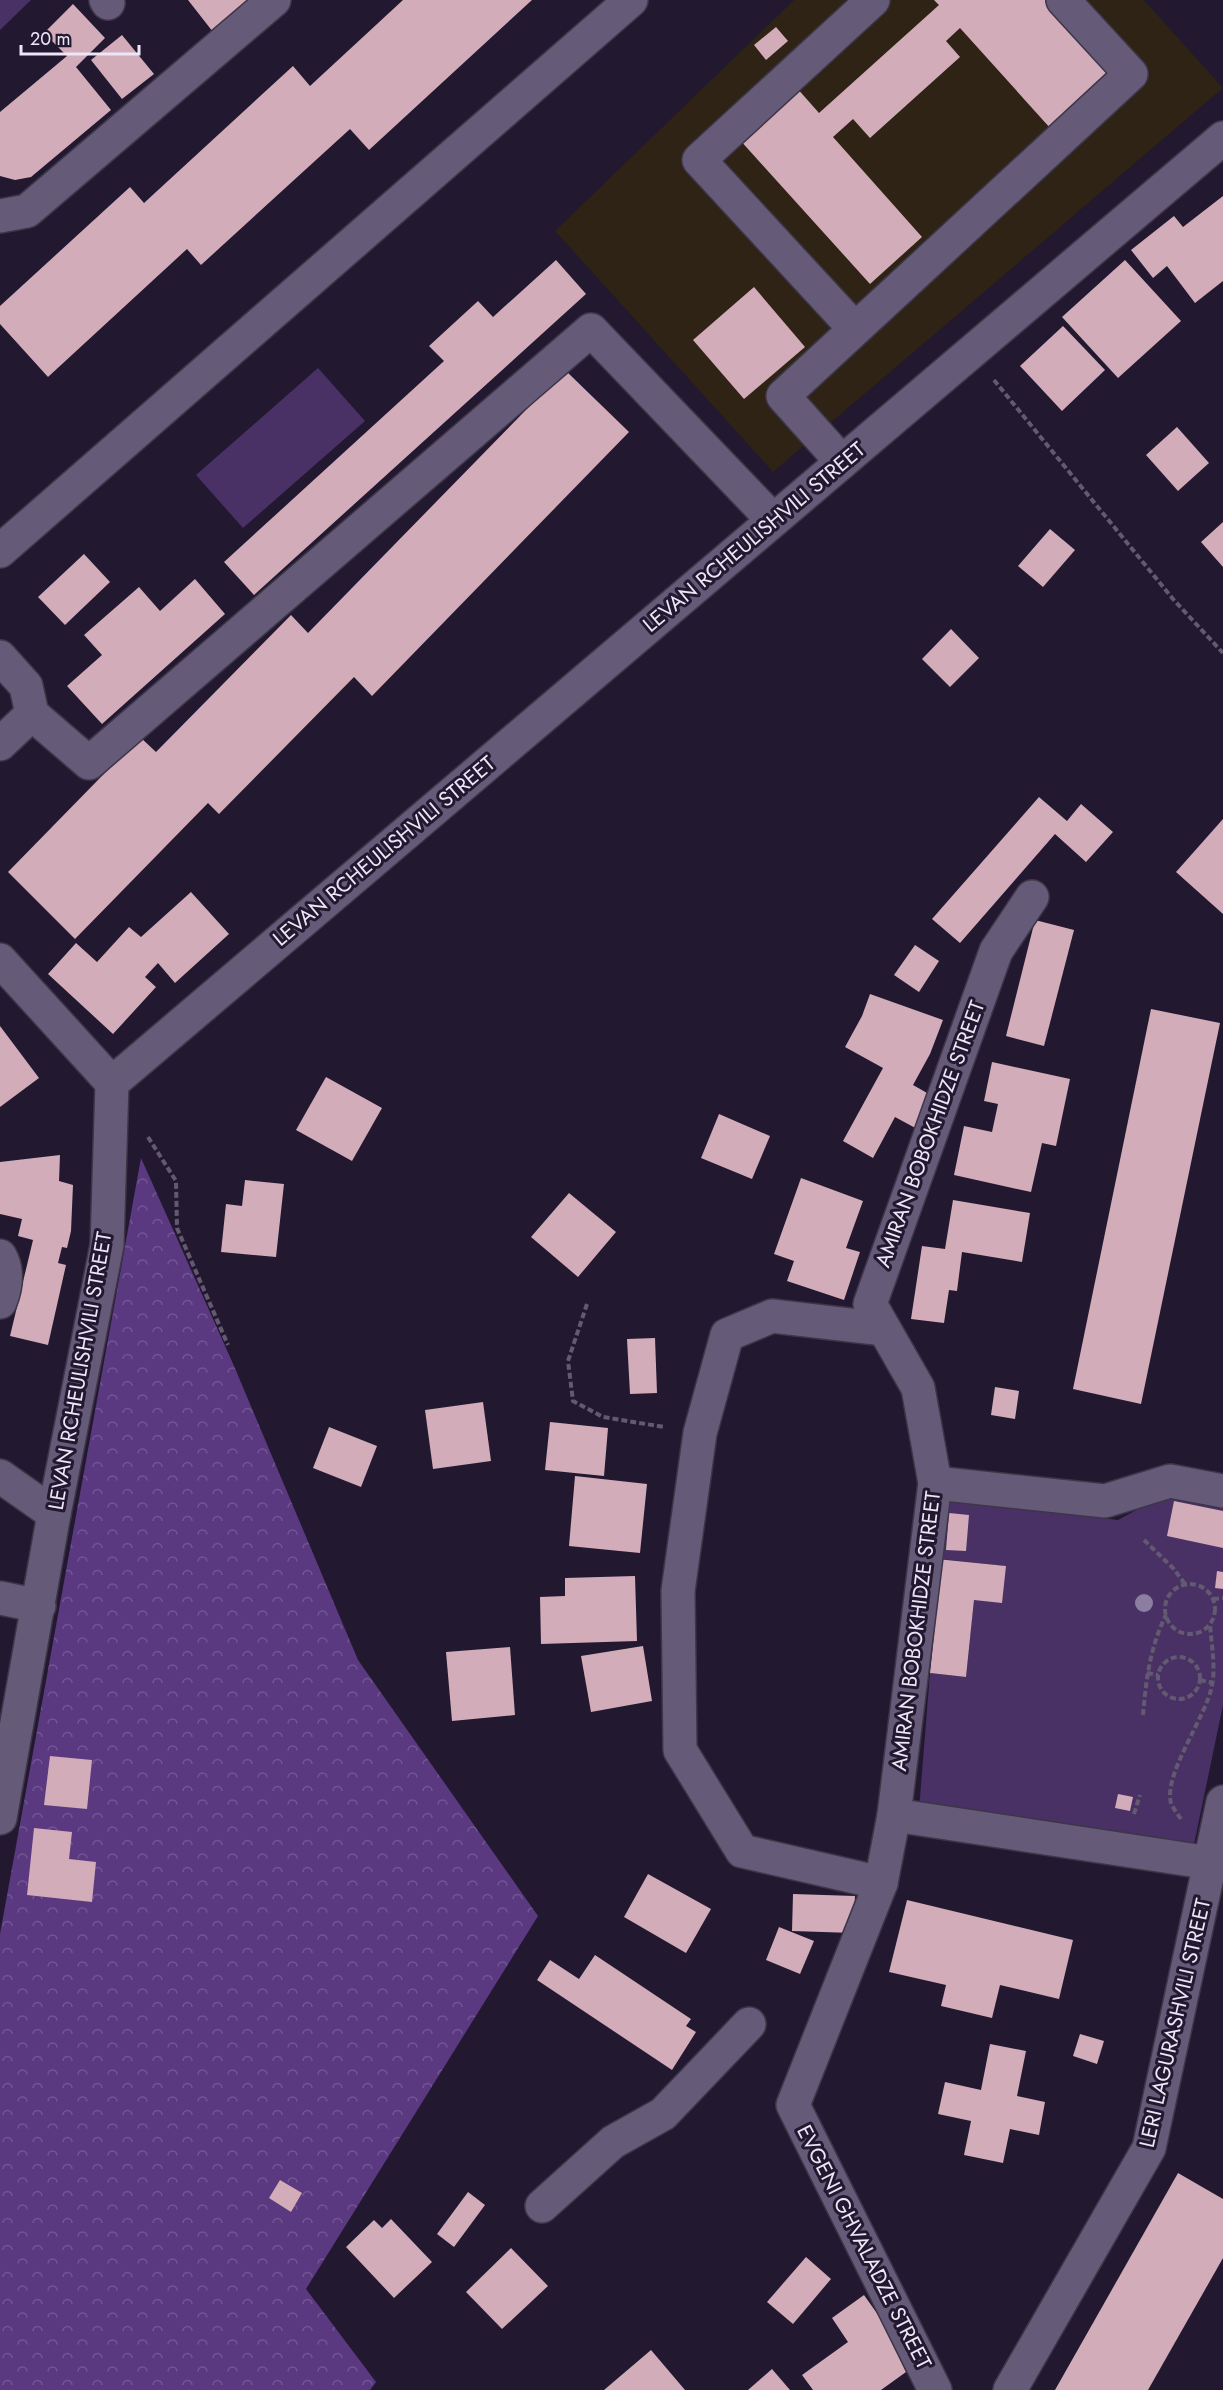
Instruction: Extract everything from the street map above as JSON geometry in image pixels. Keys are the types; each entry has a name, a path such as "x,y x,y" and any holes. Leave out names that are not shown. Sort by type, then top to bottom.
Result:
{"street":[{"path":"0,216 27,211 274,0"},
{"path":"0,551 631,0"},
{"path":"855,329 699,160 873,0"},
{"path":"842,462 783,396 1131,74 1063,0"},
{"name":"LEVAN RCHEULISHVILI STREET","path":"0,1818 54,1514 106,1245 112,1083 1223,138"},
{"path":"0,657 26,686 32,714 89,763 591,330 773,520"},
{"path":"0,744 32,714"},
{"name":"AMIRAN BOBOKHIDZE STREET","path":"793,2105 881,1882 894,1815 934,1483 918,1388 870,1304 996,951 1032,897"},
{"path":"0,960 112,1083"},
{"path":"0,1256 4,1264 5,1288 0,1302"},
{"path":"881,1882 742,1851 680,1750 678,1591 700,1433 727,1335 772,1316 884,1329"},
{"path":"0,1476 54,1514"},
{"path":"934,1483 1105,1501 1170,1481 1223,1491"},
{"path":"0,1598 39,1606"},
{"name":"LERI LAGURASHVILI STREET","path":"1011,2390 1149,2148 1223,1802"},
{"path":"894,1815 1211,1863"},
{"path":"542,2206 614,2142 663,2114 749,2024"},
{"name":"EVGENI GHVALADZE STREET","path":"793,2105 932,2389"}],"path":[{"path":"989,374 1173,599 1223,653"},
{"path":"144,1132 176,1181 177,1228 228,1345"},
{"path":"587,1304 568,1361 573,1401 603,1416 700,1433"},
{"path":"1144,1540 1173,1568 1185,1584"},
{"path":"1143,1716 1147,1673 1156,1634 1166,1614 1167,1599 1171,1592 1185,1584 1202,1586 1213,1599 1215,1608 1210,1624 1213,1683 1207,1707 1191,1734 1172,1784 1171,1802 1180,1818 1189,1822"},
{"path":"1213,1599 1223,1598"},
{"path":"1166,1614 1174,1628 1189,1634 1197,1633 1210,1624"},
{"path":"1181,1657 1193,1662 1200,1680 1190,1696 1177,1699 1165,1694 1158,1682 1158,1676 1160,1669 1168,1660 1181,1657"},
{"path":"1147,1673 1158,1676"},
{"path":"1200,1680 1213,1683"}],"shaded area":[{"path":"0,0 31,0 0,30"},
{"path":"794,0 1144,0 1223,88 773,472 555,231"},
{"path":"318,368 365,421 243,528 196,475"},
{"path":"1164,1495 1223,1504 1223,1705 1193,1849 919,1810 930,1673 966,1677 974,1600 1005,1566 940,1559 942,1507 950,1500 1118,1520"}],"green space":[{"path":"141,1158 234,1366 358,1660 538,1916 306,2289 376,2382 370,2390 0,2390 0,1934"}],"building":[{"path":"188,0 250,0 213,32"},
{"path":"403,0 532,0 369,150 350,129 201,265 187,249 48,377 0,324 0,306 130,187 144,203 293,66 310,86"},
{"path":"934,0 1045,0 1112,74 1051,129 960,28 946,41 960,57 870,138 853,119 833,137 922,237 870,284 739,139 796,87 819,113 939,5"},
{"path":"73,4 105,38 76,67 111,110 31,177 15,180 0,176 0,112 67,56 44,33"},
{"path":"776,27 788,41 766,60 754,45"},
{"path":"122,35 154,74 122,99 91,60"},
{"path":"1223,196 1223,281 1195,303 1167,266 1153,278 1131,250 1174,216 1183,227"},
{"path":"556,260 586,294 254,595 224,562 444,361 429,346 478,301 493,317"},
{"path":"1125,260 1181,321 1118,378 1062,317"},
{"path":"754,287 805,347 744,399 693,340"},
{"path":"1063,326 1105,370 1062,411 1020,366"},
{"path":"565,370 629,432 372,696 354,677 219,814 208,803 75,939 8,872 140,737 156,752 291,615 308,633"},
{"path":"1177,427 1209,463 1178,491 1146,455"},
{"path":"1223,522 1223,567 1201,542"},
{"path":"1050,529 1075,550 1043,587 1018,566"},
{"path":"84,554 110,582 65,625 38,597"},
{"path":"195,579 225,614 102,724 67,686 102,655 84,635 139,587 160,611"},
{"path":"951,629 979,658 950,687 922,659"},
{"path":"1039,797 1067,821 1081,804 1113,832 1086,862 1055,834 960,943 932,919"},
{"path":"1223,819 1223,914 1176,872"},
{"path":"191,892 229,934 175,983 158,963 145,977 156,987 113,1034 48,974 76,943 97,962 129,927 141,937"},
{"path":"1035,920 1074,930 1044,1046 1006,1036"},
{"path":"915,945 939,961 919,992 894,975"},
{"path":"870,994 943,1020 930,1054 913,1085 936,1098 919,1130 895,1117 873,1158 843,1141 883,1068 845,1047 862,1016"},
{"path":"1151,1009 1220,1023 1141,1404 1073,1389"},
{"path":"0,1026 39,1078 0,1107"},
{"path":"992,1062 1070,1079 1056,1146 1042,1143 1031,1192 954,1175 964,1126 992,1132 998,1104 984,1101"},
{"path":"326,1077 382,1108 352,1161 296,1130"},
{"path":"719,1114 770,1136 752,1179 701,1158"},
{"path":"60,1155 59,1181 73,1185 71,1231 67,1248 62,1247 58,1263 66,1265 48,1345 10,1336 33,1240 18,1236 22,1219 0,1214 0,1162"},
{"path":"801,1178 863,1201 846,1248 860,1252 844,1300 787,1281 794,1261 774,1254"},
{"path":"245,1180 284,1184 276,1257 221,1252 226,1204 242,1206"},
{"path":"569,1193 616,1232 578,1277 531,1237"},
{"path":"953,1200 1030,1213 1022,1262 962,1252 957,1291 949,1290 944,1323 911,1319 922,1246 945,1249"},
{"path":"655,1338 657,1393 630,1394 627,1339"},
{"path":"995,1387 1019,1391 1015,1419 991,1415"},
{"path":"483,1402 491,1461 433,1469 425,1410"},
{"path":"550,1422 608,1428 604,1476 545,1470"},
{"path":"329,1427 377,1446 361,1487 313,1468"},
{"path":"575,1476 647,1484 640,1553 569,1546"},
{"path":"1174,1501 1223,1511 1223,1548 1167,1536"},
{"path":"949,1513 969,1515 966,1551 946,1550"},
{"path":"937,1559 1006,1566 1002,1603 974,1600 966,1677 930,1673 938,1596 933,1595"},
{"path":"1217,1571 1223,1572 1223,1589 1215,1588"},
{"path":"635,1576 637,1641 541,1644 540,1597 565,1596 565,1578"},
{"path":"643,1646 652,1701 591,1712 581,1656"},
{"path":"510,1647 515,1715 452,1721 446,1652"},
{"path":"50,1756 92,1760 87,1809 44,1805"},
{"path":"1118,1794 1133,1797 1130,1811 1115,1808"},
{"path":"34,1828 72,1832 69,1859 96,1862 92,1902 27,1895"},
{"path":"648,1874 711,1909 686,1953 624,1917"},
{"path":"793,1894 855,1896 853,1933 792,1931"},
{"path":"907,1900 1073,1940 1059,1999 1000,1985 992,2018 941,2006 946,1985 889,1972"},
{"path":"779,1927 814,1941 800,1974 766,1960"},
{"path":"595,1955 691,2019 686,2026 696,2032 672,2070 537,1980 550,1960 579,1979"},
{"path":"1080,2034 1104,2041 1097,2064 1073,2056"},
{"path":"990,2044 1026,2051 1017,2096 1045,2102 1039,2135 1010,2129 1003,2163 964,2155 971,2121 938,2114 945,2082 981,2090"},
{"path":"1178,2173 1223,2199 1223,2258 1148,2390 1055,2390"},
{"path":"280,2180 302,2193 291,2212 269,2198"},
{"path":"468,2192 485,2205 454,2247 437,2234"},
{"path":"391,2219 432,2262 394,2298 346,2247 374,2220 382,2228"},
{"path":"511,2248 548,2286 502,2329 466,2292"},
{"path":"806,2257 831,2279 793,2324 767,2302"},
{"path":"864,2295 881,2319 906,2372 881,2390 813,2390 802,2375 848,2342 832,2318"},
{"path":"651,2350 685,2390 604,2390"},
{"path":"772,2369 790,2390 748,2390"}]}
